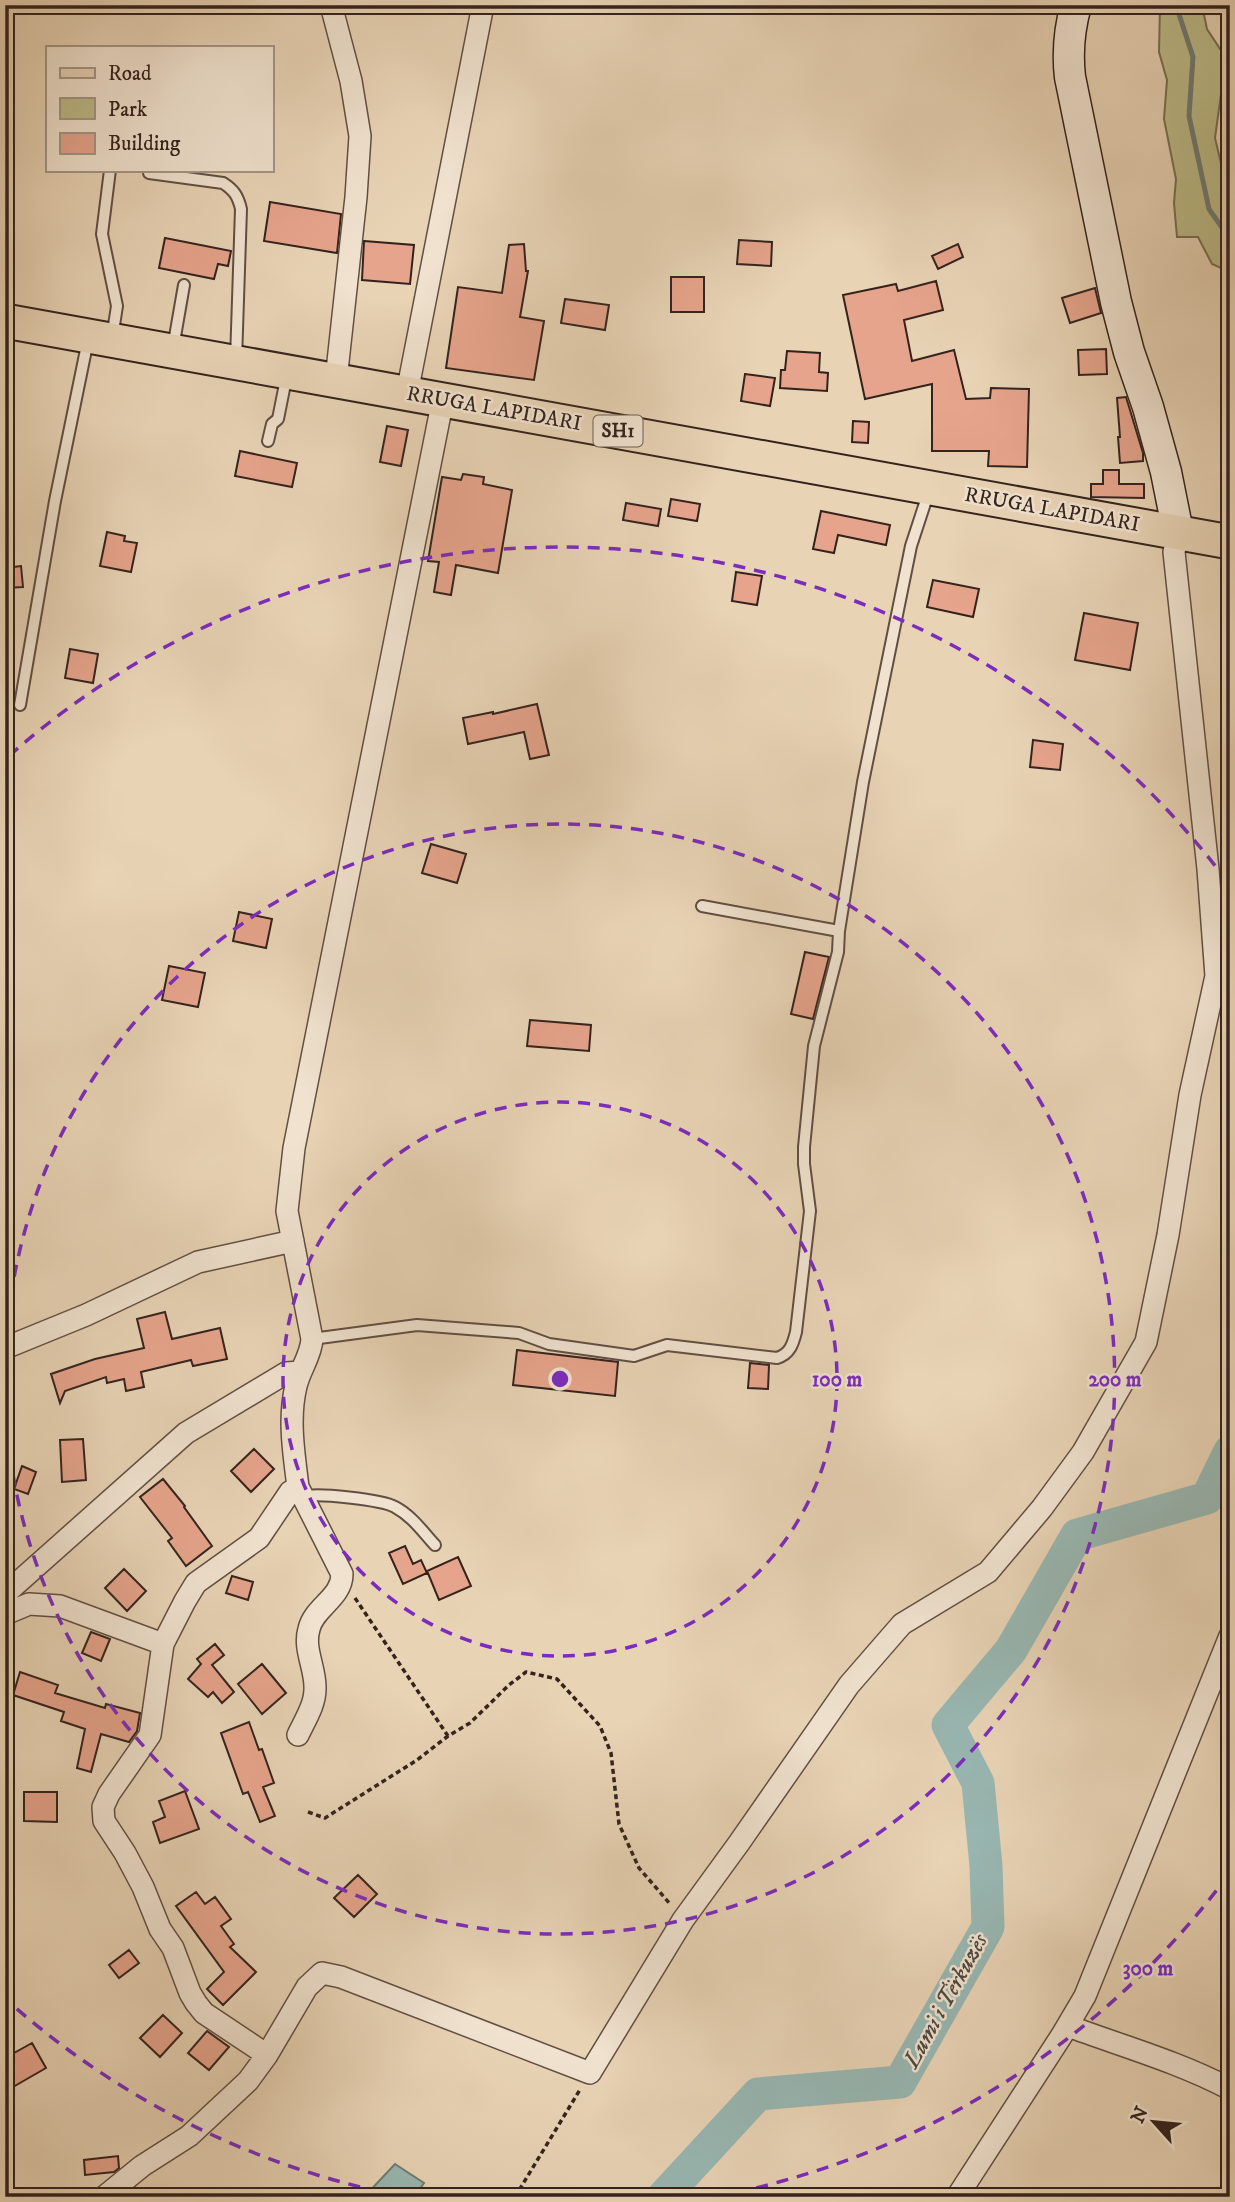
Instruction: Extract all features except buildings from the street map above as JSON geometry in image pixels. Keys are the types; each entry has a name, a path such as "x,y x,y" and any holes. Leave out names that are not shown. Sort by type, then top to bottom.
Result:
{"main road":[{"name":"RRUGA LAPIDARI","path":"5,321 1230,542"}],"street":[{"path":"331,5 352,81 360,136 336,380"},
{"path":"407,393 483,5"},
{"path":"104,2197 142,2166 189,2136 247,2081 267,2055 307,1987 322,1973 341,1977 590,2073 683,1920 849,1685 902,1624 988,1572 1042,1508 1083,1452 1146,1342 1168,1235 1190,1095 1216,976 1208,869 1174,552 1178,532 1166,472 1116,302 1070,76 1069,35 1076,5"},
{"path":"298,1735 313,1703 316,1687 307,1639 309,1626 342,1583 342,1574 301,1492 293,1444 293,1405 301,1372 312,1350 312,1339 287,1211 294,1148 443,399"},
{"path":"5,1348 86,1315 198,1262 293,1241"},
{"path":"5,1594 186,1433 286,1373 301,1372"},
{"path":"267,2055 204,2012 196,2003 143,1887 104,1821 103,1807 150,1735 163,1644 196,1583 259,1538 290,1492 301,1492"},
{"path":"5,1614 29,1604 60,1606 163,1644"},
{"path":"957,2197 1085,1996 1230,1636"},
{"path":"1068,2026 1157,2058 1230,2089"}],"lane":[{"path":"20,705 55,501 100,338 117,306 102,234 110,172"},
{"path":"149,173 223,183 232,188 238,196 241,209 236,363"},
{"path":"172,351 184,285"},
{"path":"268,441 272,424 278,419 288,372"},
{"path":"312,1339 418,1325 519,1333 549,1344 634,1356 667,1345 777,1358 785,1355 794,1342 796,1332 810,1210 804,1156 814,1046 838,953 839,931 865,769 911,546 930,488"},
{"path":"702,906 839,931"},
{"path":"301,1492 393,1506 408,1516 435,1545"}],"path":[{"path":"342,1583 351,1591 448,1736"},
{"path":"308,1812 325,1818 417,1760 470,1723 526,1672 557,1679 600,1726 611,1753 620,1824 624,1835 639,1868 683,1920"},
{"path":"515,2197 590,2073"}],"green space":[{"path":"1160,5 1202,5 1207,29 1226,58 1215,138 1230,201 1230,272 1212,264 1198,237 1177,237 1174,203 1176,179 1164,119 1167,80 1159,52"}],"water":[{"path":"395,2164 424,2183 414,2197 364,2197"}],"waterway":[{"path":"1176,5 1193,57 1189,116 1209,209 1230,239"},
{"name":"Lumi i Tërkuzës","path":"663,2197 758,2094 900,2082 988,1927 986,1866 978,1783 948,1725 1011,1650 1077,1535 1207,1498 1230,1451"}]}
